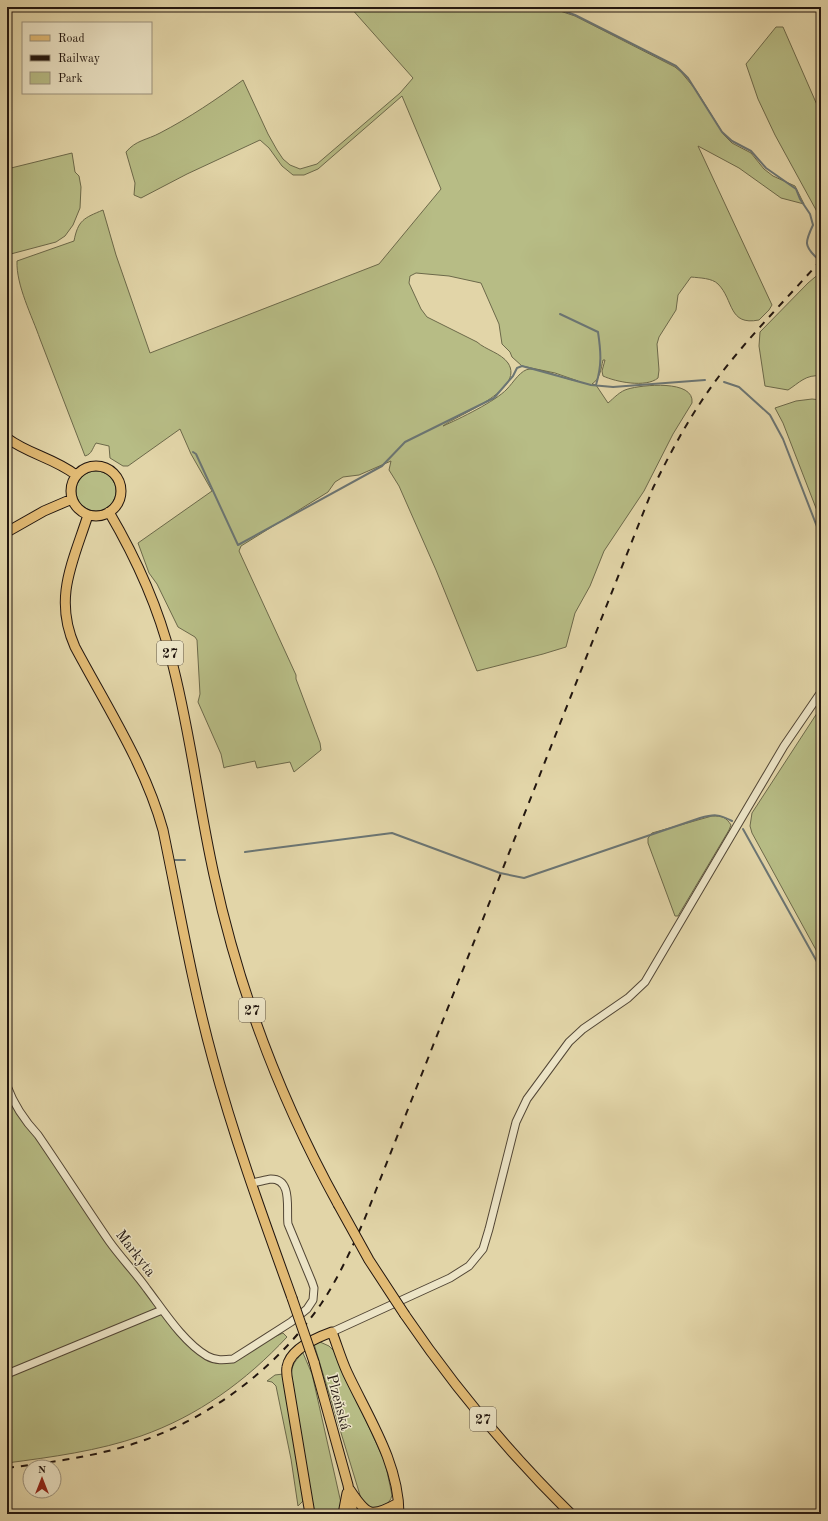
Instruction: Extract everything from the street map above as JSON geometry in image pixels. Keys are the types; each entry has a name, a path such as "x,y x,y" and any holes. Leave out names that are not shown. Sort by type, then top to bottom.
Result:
{"main road":[{"path":"7,438 20,447 56,461 76,475"},
{"path":"97,466 107,468 116,475 121,486 120,496 116,505 109,512 98,516 88,515 78,509 72,499 71,486 76,475 84,468 97,466"},
{"path":"7,532 44,511 72,499"},
{"name":"27","path":"109,512 142,576 159,619 171,656 180,694 212,869 224,918 243,984 263,1041 288,1103 311,1154 369,1260 436,1360 482,1418 535,1477 571,1514"},
{"name":"Plzeňská","path":"88,515 66,584 64,603 68,629 145,778 157,809 163,830 188,959 205,1031 225,1103 314,1362 348,1485 353,1514"},
{"path":"310,1514 288,1382 287,1366 288,1361 300,1348 315,1338 332,1332 347,1371 378,1434 387,1458 394,1481 399,1514"},
{"path":"348,1485 359,1504 367,1511 383,1511 398,1503"},
{"path":"343,1514 348,1485"}],"street":[{"path":"332,1332 450,1278 470,1266 483,1249 516,1122 527,1099 569,1042 583,1029 628,998 645,982 784,746 821,692"},
{"name":"Markyta","path":"7,1086 15,1105 25,1121 42,1142 110,1242 137,1275 162,1310 198,1349 217,1360 234,1359 299,1316 313,1300 314,1288 288,1224 286,1215 287,1193 285,1187 280,1182 272,1179 252,1183"},
{"path":"7,1374 162,1310"}],"green space":[{"path":"350,7 548,7 575,16 675,67 696,90 724,135 732,143 751,153 764,169 773,176 795,186 804,204 781,198 739,168 698,146 772,305 759,320 749,321 742,319 733,310 723,290 718,284 709,279 691,277 678,295 676,310 659,337 657,344 659,370 658,378 646,383 631,383 609,378 603,376 602,371 605,360 603,360 598,377 592,384 596,385 608,403 622,391 635,387 655,385 676,387 685,390 691,395 692,403 673,434 644,491 604,551 590,586 575,613 566,647 477,671 436,570 399,486 389,470 391,461 359,475 343,477 335,482 328,492 241,546 239,551 296,675 296,679 320,743 321,750 294,772 290,762 257,768 255,761 224,768 221,754 198,702 200,694 197,640 195,637 178,627 157,584 149,573 138,543 212,491 191,454 180,429 128,466 123,466 110,458 109,446 96,443 91,453 85,456 25,300 19,280 17,261 74,241 80,224 91,215 103,210 116,255 150,353 379,264 441,189 402,96 318,169 304,175 293,175 282,166 269,148 260,140 187,174 141,198 134,195 135,183 126,152 134,145 160,133 192,115 243,80 277,150 283,159 290,165 300,169 317,164 400,93 413,78","holes":["416,273 449,276 481,283 499,324 502,344 510,352 512,357 522,366 555,373 578,381 536,369 523,371 507,389 495,399 443,426 499,392 507,383 511,373 508,363 501,357 477,342 427,317 421,309 409,283 410,276"]},
{"path":"776,27 783,27 821,114 821,219 775,135 758,99 746,64"},
{"path":"72,153 75,172 79,176 81,187 80,208 73,225 65,236 56,242 7,255 7,169"},
{"path":"821,272 821,376 811,376 788,390 765,386 759,346 760,332 808,283"},
{"path":"812,399 821,400 821,521 783,423 775,408 796,401"},
{"path":"100,471 107,474 113,480 116,491 115,499 107,508 100,511 92,511 85,508 77,499 76,487 79,480 88,472"},
{"path":"821,707 821,959 752,833 750,826 752,813"},
{"path":"712,816 723,818 731,825 678,916 675,916 648,843 648,838 652,833"},
{"path":"7,1086 10,1094 110,1242 203,1356 216,1363 228,1362 261,1343 283,1333 287,1337 255,1368 220,1396 162,1428 141,1436 92,1450 36,1459 22,1459 22,1461 7,1463"},
{"path":"320,1342 329,1346 334,1351 385,1462 392,1495 389,1502 380,1507 369,1510 363,1505 314,1344"},
{"path":"303,1353 312,1374 341,1503 338,1514 315,1514 312,1506 291,1383 293,1366 296,1360"},
{"path":"283,1374 304,1500 298,1506 291,1459 276,1386 272,1382 267,1381 275,1375"}],"waterway":[{"path":"553,7 575,15 676,66 688,78 722,132 732,141 751,151 766,168 796,189 800,199 810,214 813,225 808,236 807,244 810,251 819,260"},
{"path":"560,314 598,332 600,358 596,385"},
{"path":"193,452 196,454 238,545 382,466 405,442 494,398 513,376 517,368 522,366 591,385 613,387 705,380"},
{"path":"724,382 739,387 770,415 783,439 821,537"},
{"path":"245,852 392,833 500,873 524,878 700,818 716,815 732,821"},
{"path":"743,829 821,969"},
{"path":"174,860 185,860"}],"railway":[{"path":"7,1468 65,1460 109,1451 153,1437 181,1425 208,1410 259,1373 302,1329 328,1294 365,1218 653,488 681,434 714,383 752,336 821,260"}]}
